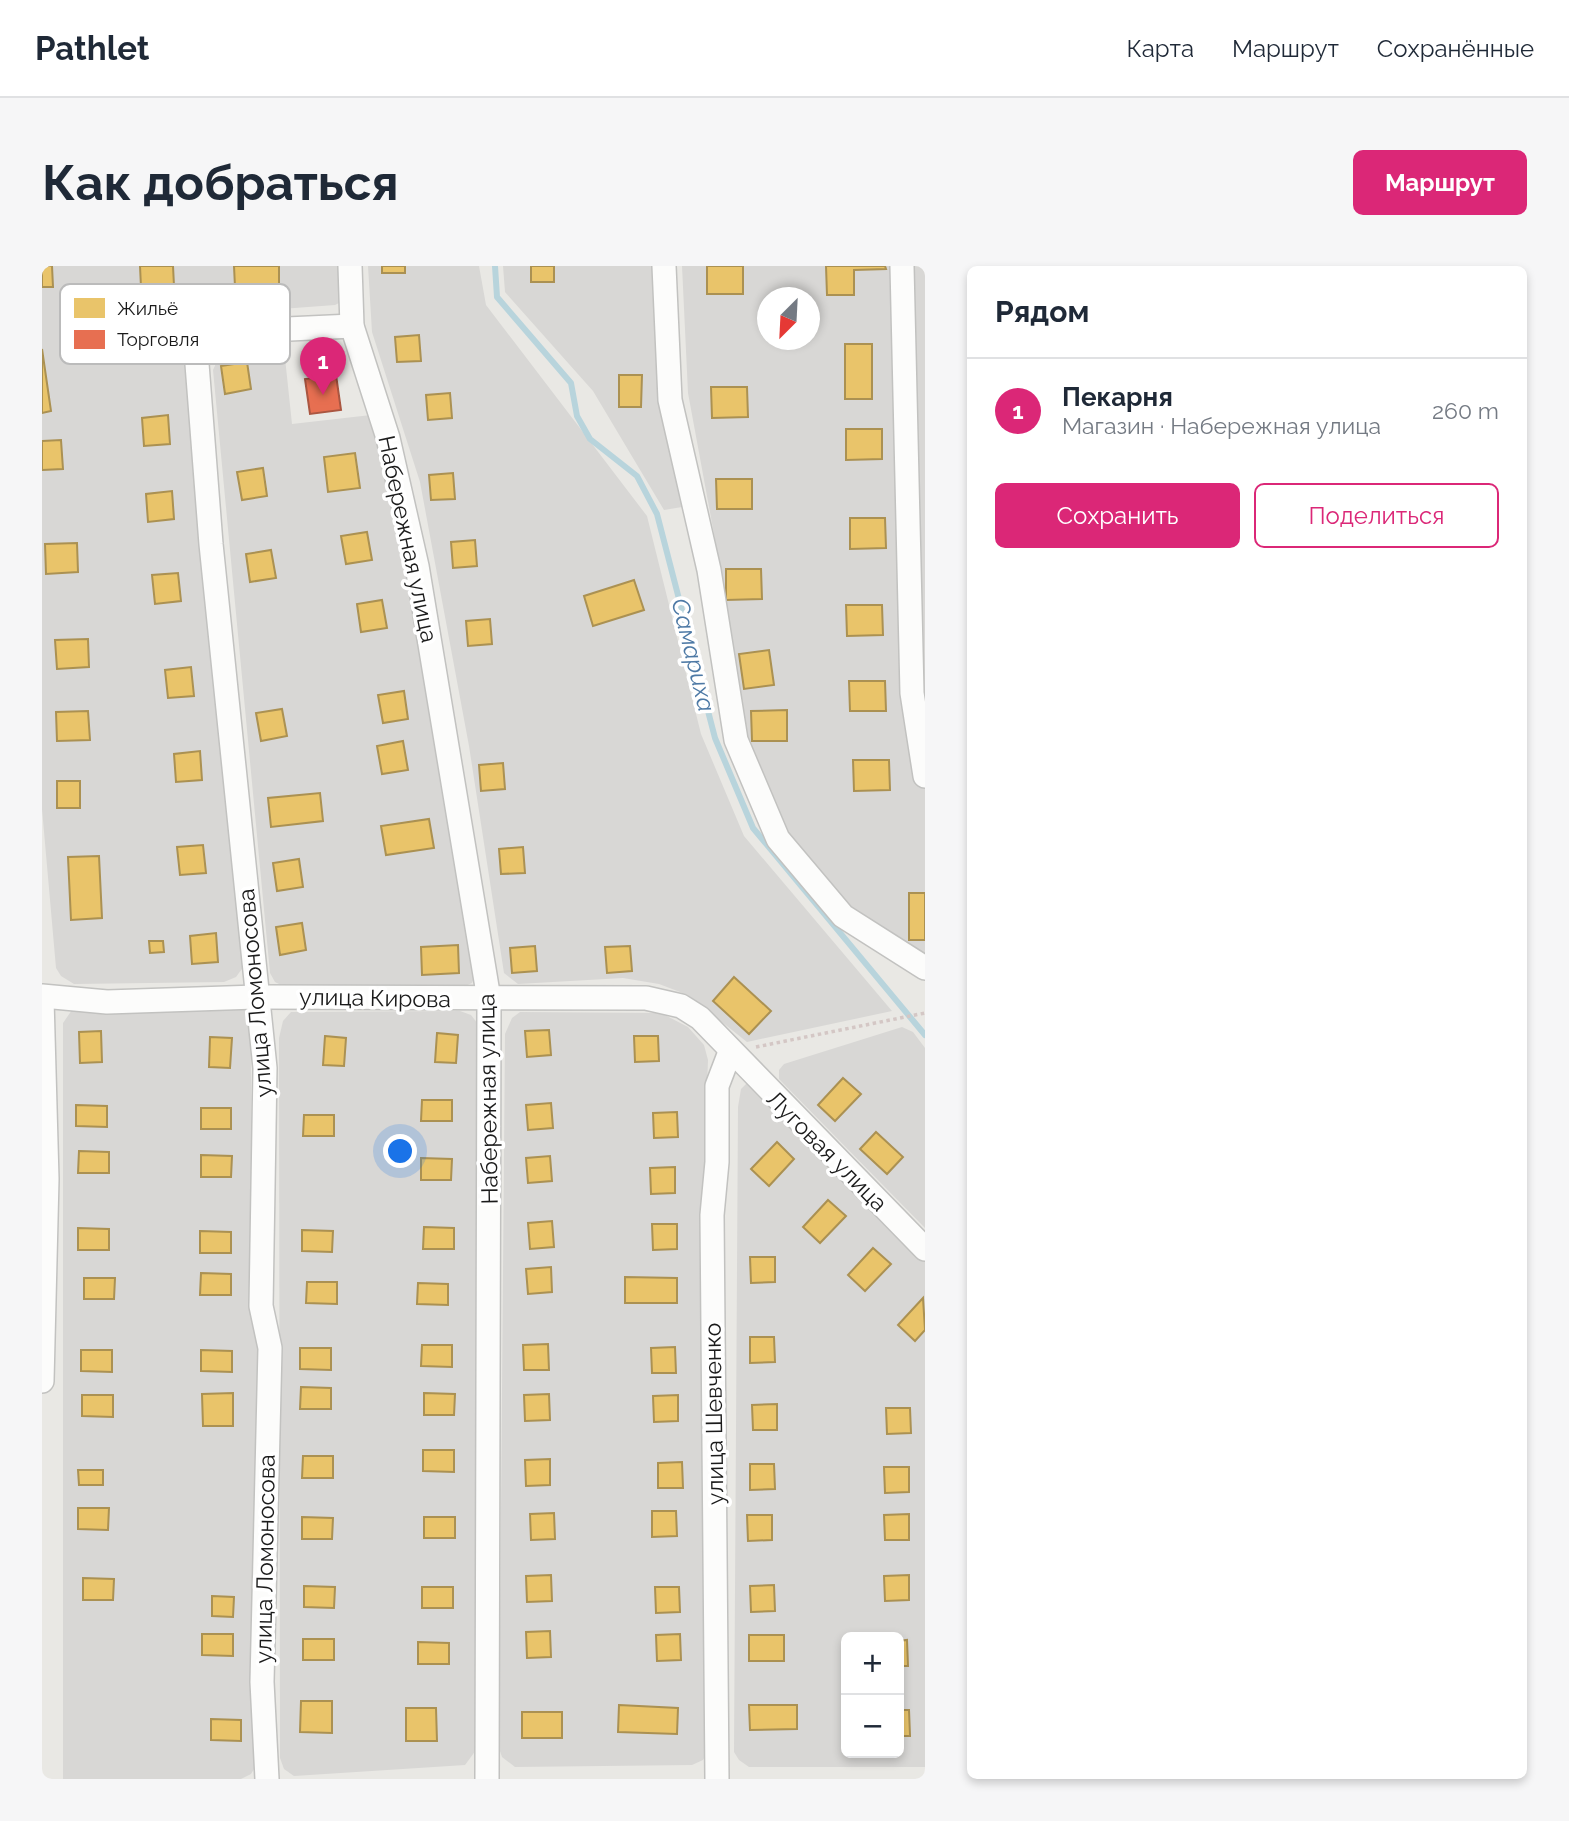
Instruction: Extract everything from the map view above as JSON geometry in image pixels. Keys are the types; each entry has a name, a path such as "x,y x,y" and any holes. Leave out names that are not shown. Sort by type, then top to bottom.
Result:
{"street":[{"name":"Набережная улица","path":"350,266 352,326 388,438 417,566 489,999 485,1779"},
{"path":"664,266 670,400 709,570 736,740 778,839 843,916 925,968"},
{"path":"902,266 912,693 925,776"},
{"name":"улица Ломоносова","path":"290,329 352,326"},
{"name":"улица Ломоносова","path":"197,364 198,397 265,1068 261,1306 270,1349 262,1682 267,1779"},
{"path":"42,997 47,1180 42,1381"},
{"name":"улица Кирова","path":"42,997 107,1002 257,997 646,998 681,1006 699,1018 730,1052"},
{"name":"Луговая улица","path":"730,1052 925,1249"},
{"name":"улица Шевченко","path":"717,1779 712,1215 717,1162 718,1086 730,1052"}],"path":[{"path":"730,1052 925,1013"}],"shaded area":[{"path":"42,266 346,266 343,301 335,305 290,308 290,284 60,284 60,364 189,364 244,966 236,977 224,982 74,984 61,976 56,968 42,809"},
{"path":"368,266 479,266 486,305 647,516 701,734 744,836 892,1011 747,1042 688,995 659,984 623,978 518,984 504,973 469,746 420,482 372,332"},
{"path":"503,266 656,266 688,506 664,510 593,391 505,292"},
{"path":"682,266 896,266 906,696 921,788 925,788 925,956 849,907 785,832 745,739 719,561 688,393"},
{"path":"911,266 925,266 925,716 921,691"},
{"path":"216,364 286,364 292,424 371,415 401,541 477,971 472,983 463,987 285,987 275,982 270,973 213,370"},
{"path":"250,1005 254,1306 263,1356 257,1764 251,1774 241,1779 63,1779 63,1023 74,1007"},
{"path":"460,1011 471,1015 478,1024 479,1746 465,1765 294,1776 284,1769 280,1758 279,1038 283,1021 291,1012"},
{"path":"520,1012 661,1013 688,1027 704,1045 708,1060 702,1227 709,1749 703,1760 692,1765 515,1767 502,1757 499,1748 505,1034 512,1018"},
{"path":"902,1027 913,1032 925,1048 925,1228 779,1079 779,1070 784,1064"},
{"path":"748,1082 925,1259 925,1767 749,1767 739,1760 734,1752 738,1107 741,1089"}],"building: Жильё":[{"path":"42,266 52,266 53,287 42,287"},
{"path":"140,266 173,266 174,284 141,284"},
{"path":"234,266 279,266 279,284 235,284"},
{"path":"382,266 405,266 405,273 382,273"},
{"path":"531,266 554,266 554,282 531,282"},
{"path":"707,266 743,266 743,294 707,294"},
{"path":"826,266 885,266 886,269 854,270 854,295 827,295"},
{"path":"419,335 421,361 397,362 395,337"},
{"path":"845,344 872,344 872,399 845,399"},
{"path":"42,349 51,411 42,413"},
{"path":"247,364 251,389 225,394 221,366"},
{"path":"619,375 642,375 641,407 619,407"},
{"path":"711,387 747,387 748,417 712,418"},
{"path":"450,393 452,418 428,420 426,395"},
{"path":"168,415 170,444 144,446 142,418"},
{"path":"846,429 882,429 882,459 846,460"},
{"path":"61,440 63,469 42,470 42,441"},
{"path":"355,453 360,488 328,492 324,457"},
{"path":"263,468 267,496 242,500 237,472"},
{"path":"453,473 455,499 431,500 429,475"},
{"path":"716,479 752,479 752,509 717,509"},
{"path":"172,491 174,519 148,522 146,494"},
{"path":"850,518 885,518 886,548 850,549"},
{"path":"367,532 372,560 346,564 341,536"},
{"path":"475,540 477,566 453,568 451,542"},
{"path":"77,543 78,572 46,574 45,544"},
{"path":"271,550 276,578 250,582 246,554"},
{"path":"726,569 761,569 762,599 726,600"},
{"path":"178,573 181,601 155,604 152,575"},
{"path":"634,580 644,610 593,626 584,596"},
{"path":"382,600 387,628 361,632 357,604"},
{"path":"846,605 882,605 883,635 847,636"},
{"path":"490,619 492,644 468,646 466,621"},
{"path":"88,639 89,667 57,669 55,640"},
{"path":"769,650 774,685 744,689 739,654"},
{"path":"191,667 194,696 168,698 165,670"},
{"path":"849,681 885,681 886,711 850,711"},
{"path":"404,691 408,719 383,723 378,695"},
{"path":"282,709 287,736 261,741 256,713"},
{"path":"787,710 787,741 752,741 751,711"},
{"path":"88,711 90,740 57,741 56,712"},
{"path":"403,741 408,770 382,774 377,746"},
{"path":"200,751 202,780 176,782 174,754"},
{"path":"853,760 889,760 890,790 854,791"},
{"path":"503,763 505,789 481,791 479,765"},
{"path":"57,781 80,781 80,808 57,808"},
{"path":"320,793 323,821 271,827 268,798"},
{"path":"429,819 434,848 386,855 381,826"},
{"path":"203,845 206,873 180,875 177,847"},
{"path":"523,847 525,873 501,874 499,849"},
{"path":"99,856 102,918 71,920 68,857"},
{"path":"299,859 303,887 277,891 273,863"},
{"path":"909,893 925,893 925,940 909,940"},
{"path":"302,923 306,950 280,955 276,927"},
{"path":"216,933 218,962 192,964 190,936"},
{"path":"149,941 163,941 164,952 150,953"},
{"path":"458,945 459,973 422,975 421,947"},
{"path":"535,946 537,971 512,973 510,948"},
{"path":"630,946 632,971 607,973 605,947"},
{"path":"734,977 771,1011 749,1034 713,1001"},
{"path":"549,1030 551,1055 527,1057 525,1031"},
{"path":"101,1031 102,1062 80,1063 79,1032"},
{"path":"437,1033 458,1035 456,1063 435,1062"},
{"path":"325,1036 346,1038 344,1066 323,1065"},
{"path":"634,1036 658,1036 659,1061 635,1062"},
{"path":"210,1037 232,1038 230,1068 209,1067"},
{"path":"843,1078 861,1094 835,1121 818,1105"},
{"path":"422,1100 452,1100 452,1121 421,1121"},
{"path":"551,1103 553,1128 528,1130 526,1105"},
{"path":"76,1105 107,1106 107,1127 76,1126"},
{"path":"201,1108 231,1108 231,1129 201,1129"},
{"path":"677,1112 678,1137 654,1138 653,1113"},
{"path":"304,1115 334,1115 334,1136 303,1136"},
{"path":"876,1132 903,1157 887,1174 860,1149"},
{"path":"777,1142 794,1159 769,1186 751,1169"},
{"path":"79,1151 109,1152 109,1173 78,1173"},
{"path":"201,1155 232,1156 231,1177 201,1177"},
{"path":"550,1156 552,1181 528,1183 526,1158"},
{"path":"421,1158 452,1159 451,1180 421,1180"},
{"path":"675,1167 675,1193 651,1194 650,1168"},
{"path":"828,1200 846,1216 820,1243 803,1227"},
{"path":"552,1221 554,1247 530,1249 528,1223"},
{"path":"652,1224 677,1224 677,1249 653,1250"},
{"path":"424,1227 454,1228 454,1249 423,1249"},
{"path":"78,1228 109,1229 109,1250 78,1250"},
{"path":"302,1230 333,1231 332,1252 302,1251"},
{"path":"200,1231 231,1232 231,1253 200,1253"},
{"path":"873,1248 891,1264 865,1291 848,1275"},
{"path":"750,1257 775,1257 775,1282 751,1283"},
{"path":"551,1267 552,1292 528,1294 526,1269"},
{"path":"201,1273 231,1274 231,1295 200,1295"},
{"path":"625,1277 677,1278 677,1303 625,1303"},
{"path":"84,1278 115,1278 114,1299 84,1299"},
{"path":"307,1282 337,1282 337,1304 306,1303"},
{"path":"418,1283 448,1284 448,1305 417,1304"},
{"path":"923,1298 925,1330 915,1341 898,1325"},
{"path":"750,1337 774,1337 775,1362 750,1363"},
{"path":"548,1344 549,1370 524,1370 523,1345"},
{"path":"422,1345 452,1345 452,1367 421,1366"},
{"path":"675,1347 676,1373 652,1373 651,1348"},
{"path":"300,1348 331,1348 331,1370 300,1369"},
{"path":"81,1350 112,1350 112,1372 81,1371"},
{"path":"201,1350 232,1351 232,1372 201,1371"},
{"path":"301,1387 331,1388 331,1409 300,1409"},
{"path":"233,1393 233,1426 203,1426 202,1394"},
{"path":"424,1393 455,1394 454,1415 424,1415"},
{"path":"549,1394 550,1420 525,1421 524,1395"},
{"path":"82,1395 113,1395 113,1417 82,1416"},
{"path":"678,1395 678,1421 654,1422 653,1396"},
{"path":"777,1404 777,1430 753,1430 752,1405"},
{"path":"886,1408 910,1408 911,1433 887,1434"},
{"path":"423,1450 454,1450 454,1472 423,1471"},
{"path":"303,1456 333,1456 333,1478 302,1478"},
{"path":"550,1459 550,1485 526,1486 525,1460"},
{"path":"682,1462 683,1488 658,1488 658,1463"},
{"path":"750,1464 774,1464 775,1489 750,1490"},
{"path":"884,1467 909,1467 909,1492 885,1493"},
{"path":"78,1470 103,1470 103,1485 79,1485"},
{"path":"78,1508 109,1508 108,1530 78,1529"},
{"path":"652,1511 676,1511 677,1536 652,1537"},
{"path":"554,1513 555,1539 531,1540 530,1514"},
{"path":"909,1514 909,1540 885,1540 884,1515"},
{"path":"747,1515 772,1515 772,1540 748,1541"},
{"path":"302,1517 333,1518 332,1539 302,1539"},
{"path":"424,1517 455,1517 455,1538 424,1538"},
{"path":"551,1575 552,1601 527,1602 526,1576"},
{"path":"909,1575 909,1600 885,1601 884,1576"},
{"path":"83,1578 114,1579 113,1600 83,1600"},
{"path":"774,1585 775,1611 751,1612 750,1586"},
{"path":"304,1586 335,1587 334,1608 304,1607"},
{"path":"422,1587 453,1587 453,1608 422,1608"},
{"path":"655,1587 679,1587 680,1612 656,1613"},
{"path":"212,1596 234,1597 233,1617 212,1616"},
{"path":"550,1631 551,1657 527,1658 526,1632"},
{"path":"202,1634 233,1634 233,1656 202,1655"},
{"path":"680,1634 681,1660 657,1661 656,1635"},
{"path":"749,1635 784,1635 784,1661 749,1661"},
{"path":"303,1639 334,1639 334,1660 303,1660"},
{"path":"904,1640 907,1640 908,1666 904,1666"},
{"path":"418,1642 449,1643 449,1664 418,1664"},
{"path":"301,1701 332,1701 332,1733 300,1732"},
{"path":"619,1705 678,1708 677,1734 618,1732"},
{"path":"749,1705 797,1705 797,1729 750,1730"},
{"path":"406,1708 436,1708 437,1741 406,1741"},
{"path":"904,1710 909,1710 910,1736 904,1736"},
{"path":"522,1712 562,1712 562,1738 522,1738"},
{"path":"211,1719 241,1720 241,1741 211,1740"}],"building: Торговля":[{"path":"336,375 341,410 310,414 305,379"}],"waterway":[{"name":"Самариха","path":"495,266 497,297 571,383 577,416 590,439 637,476 657,514 715,738 753,828 925,1035"}],"place":[{"name":"Пекарня","path":"323,395"}]}
